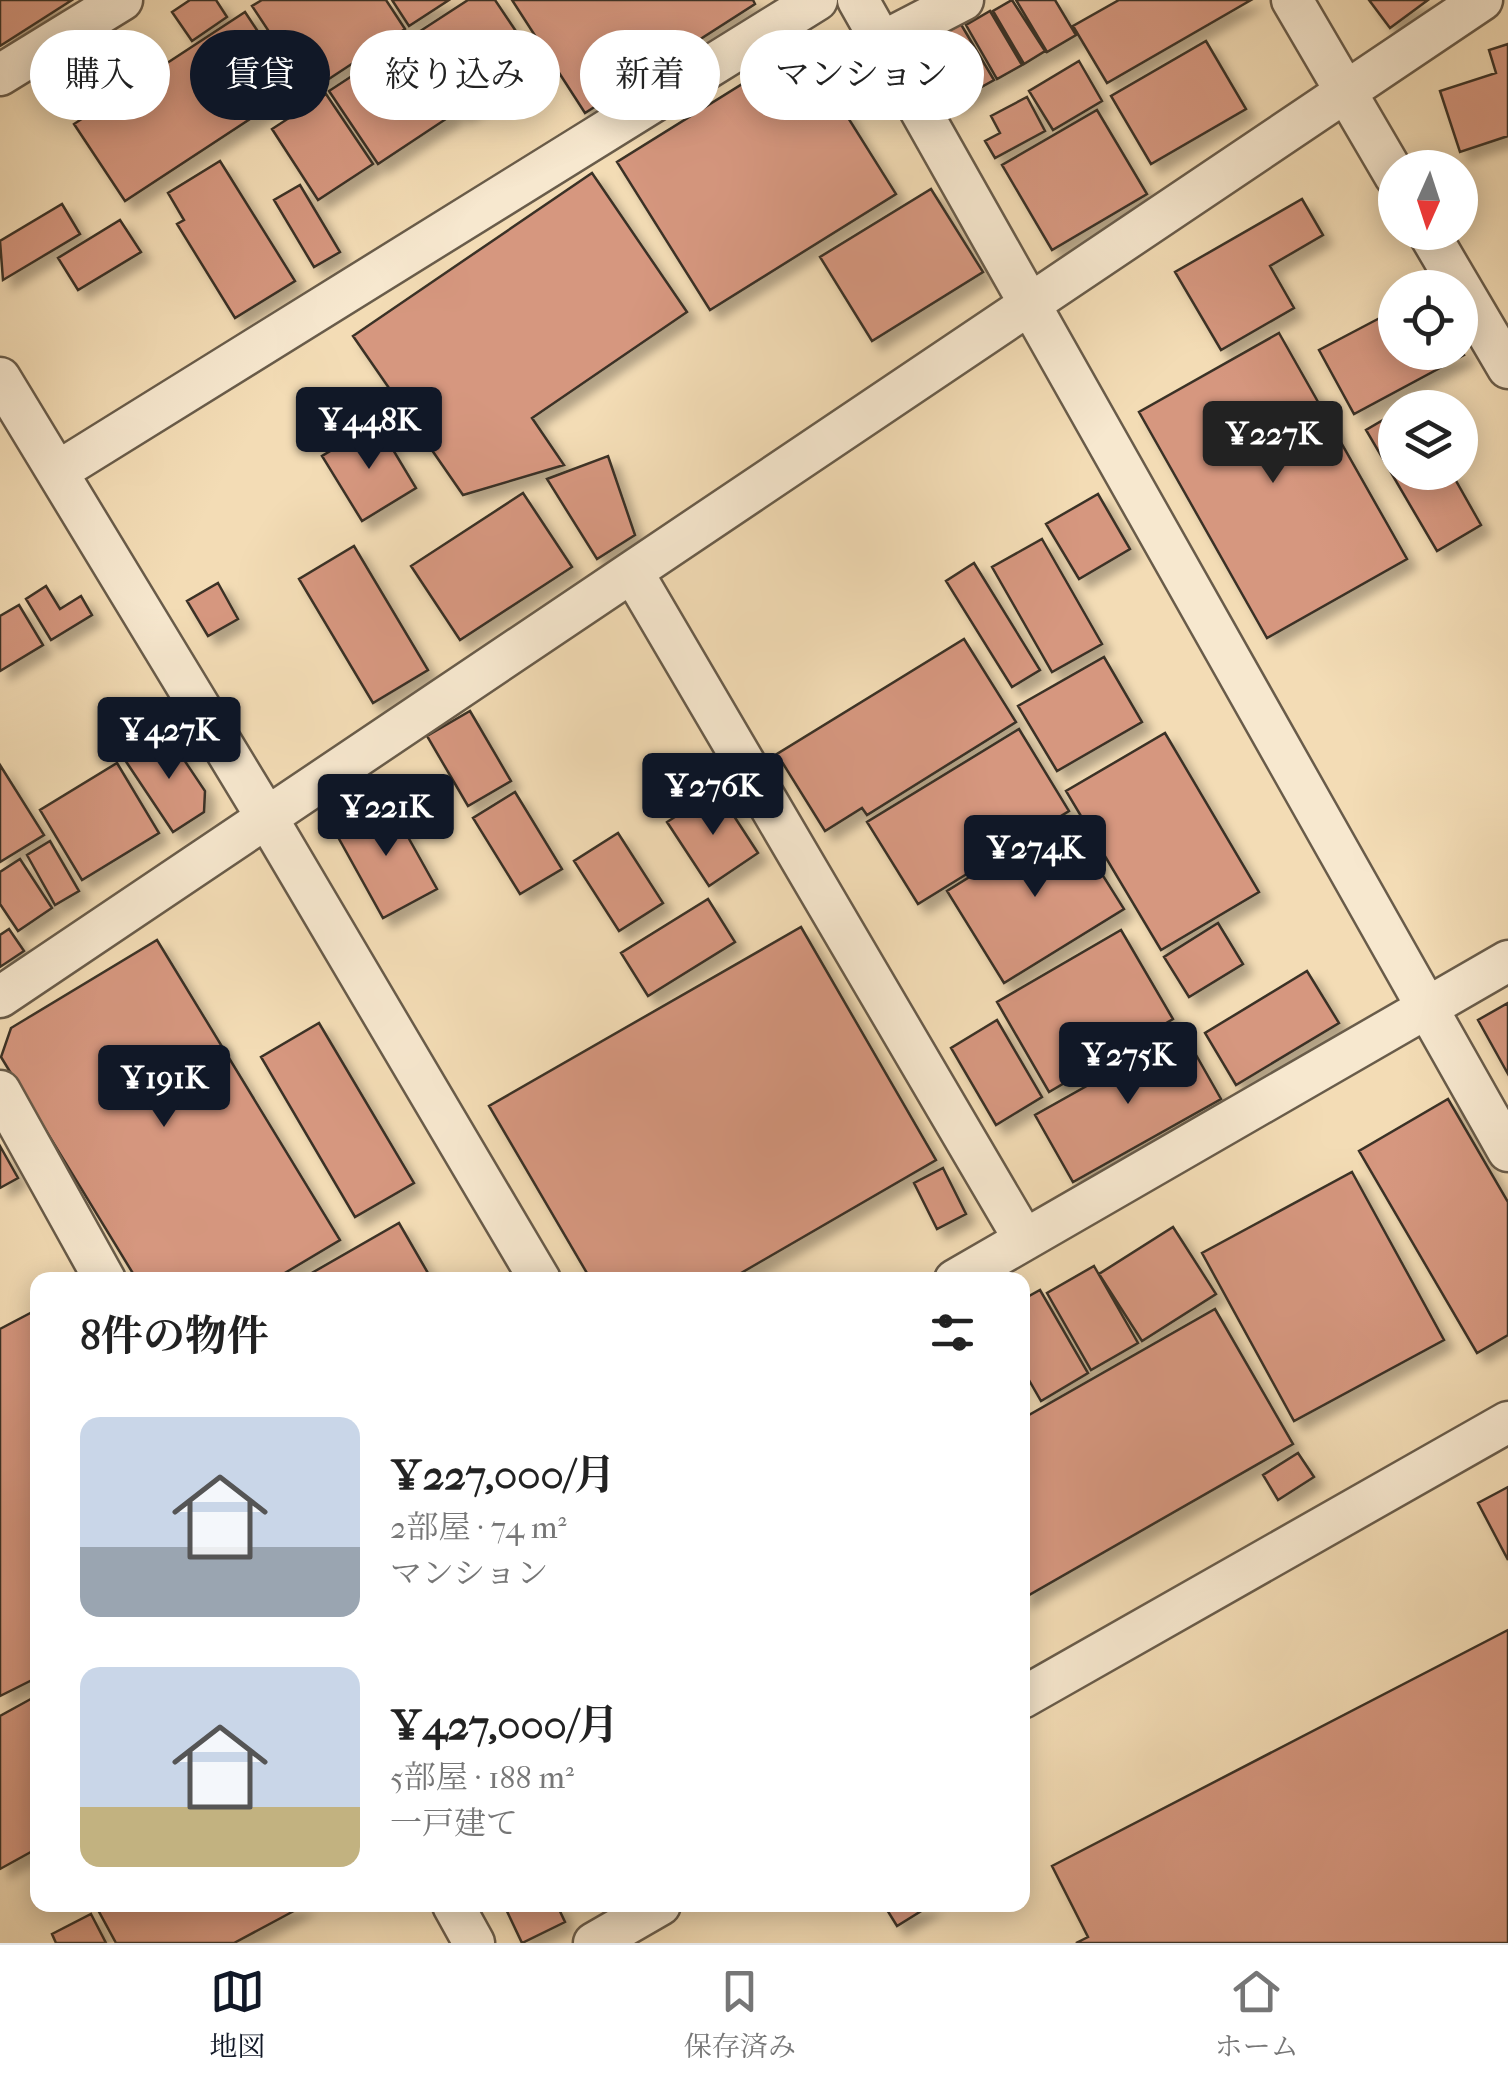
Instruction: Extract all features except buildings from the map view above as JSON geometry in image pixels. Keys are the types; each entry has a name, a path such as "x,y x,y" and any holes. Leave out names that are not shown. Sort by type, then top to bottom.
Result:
{"street":[{"path":"0,75 122,0"},
{"path":"57,472 817,0"},
{"path":"858,0 875,30"},
{"path":"905,30 963,0"},
{"path":"1292,0 1380,150"},
{"path":"0,997 1482,0"},
{"path":"926,120 1508,1150"},
{"path":"1439,250 1508,368"},
{"path":"0,378 267,818 535,1272"},
{"path":"633,573 1024,1239"},
{"path":"968,1272 1508,960"},
{"path":"0,1091 101,1272"},
{"path":"1030,1693 1508,1422"},
{"path":"457,1912 474,1943"},
{"path":"594,1943 646,1912"}]}
